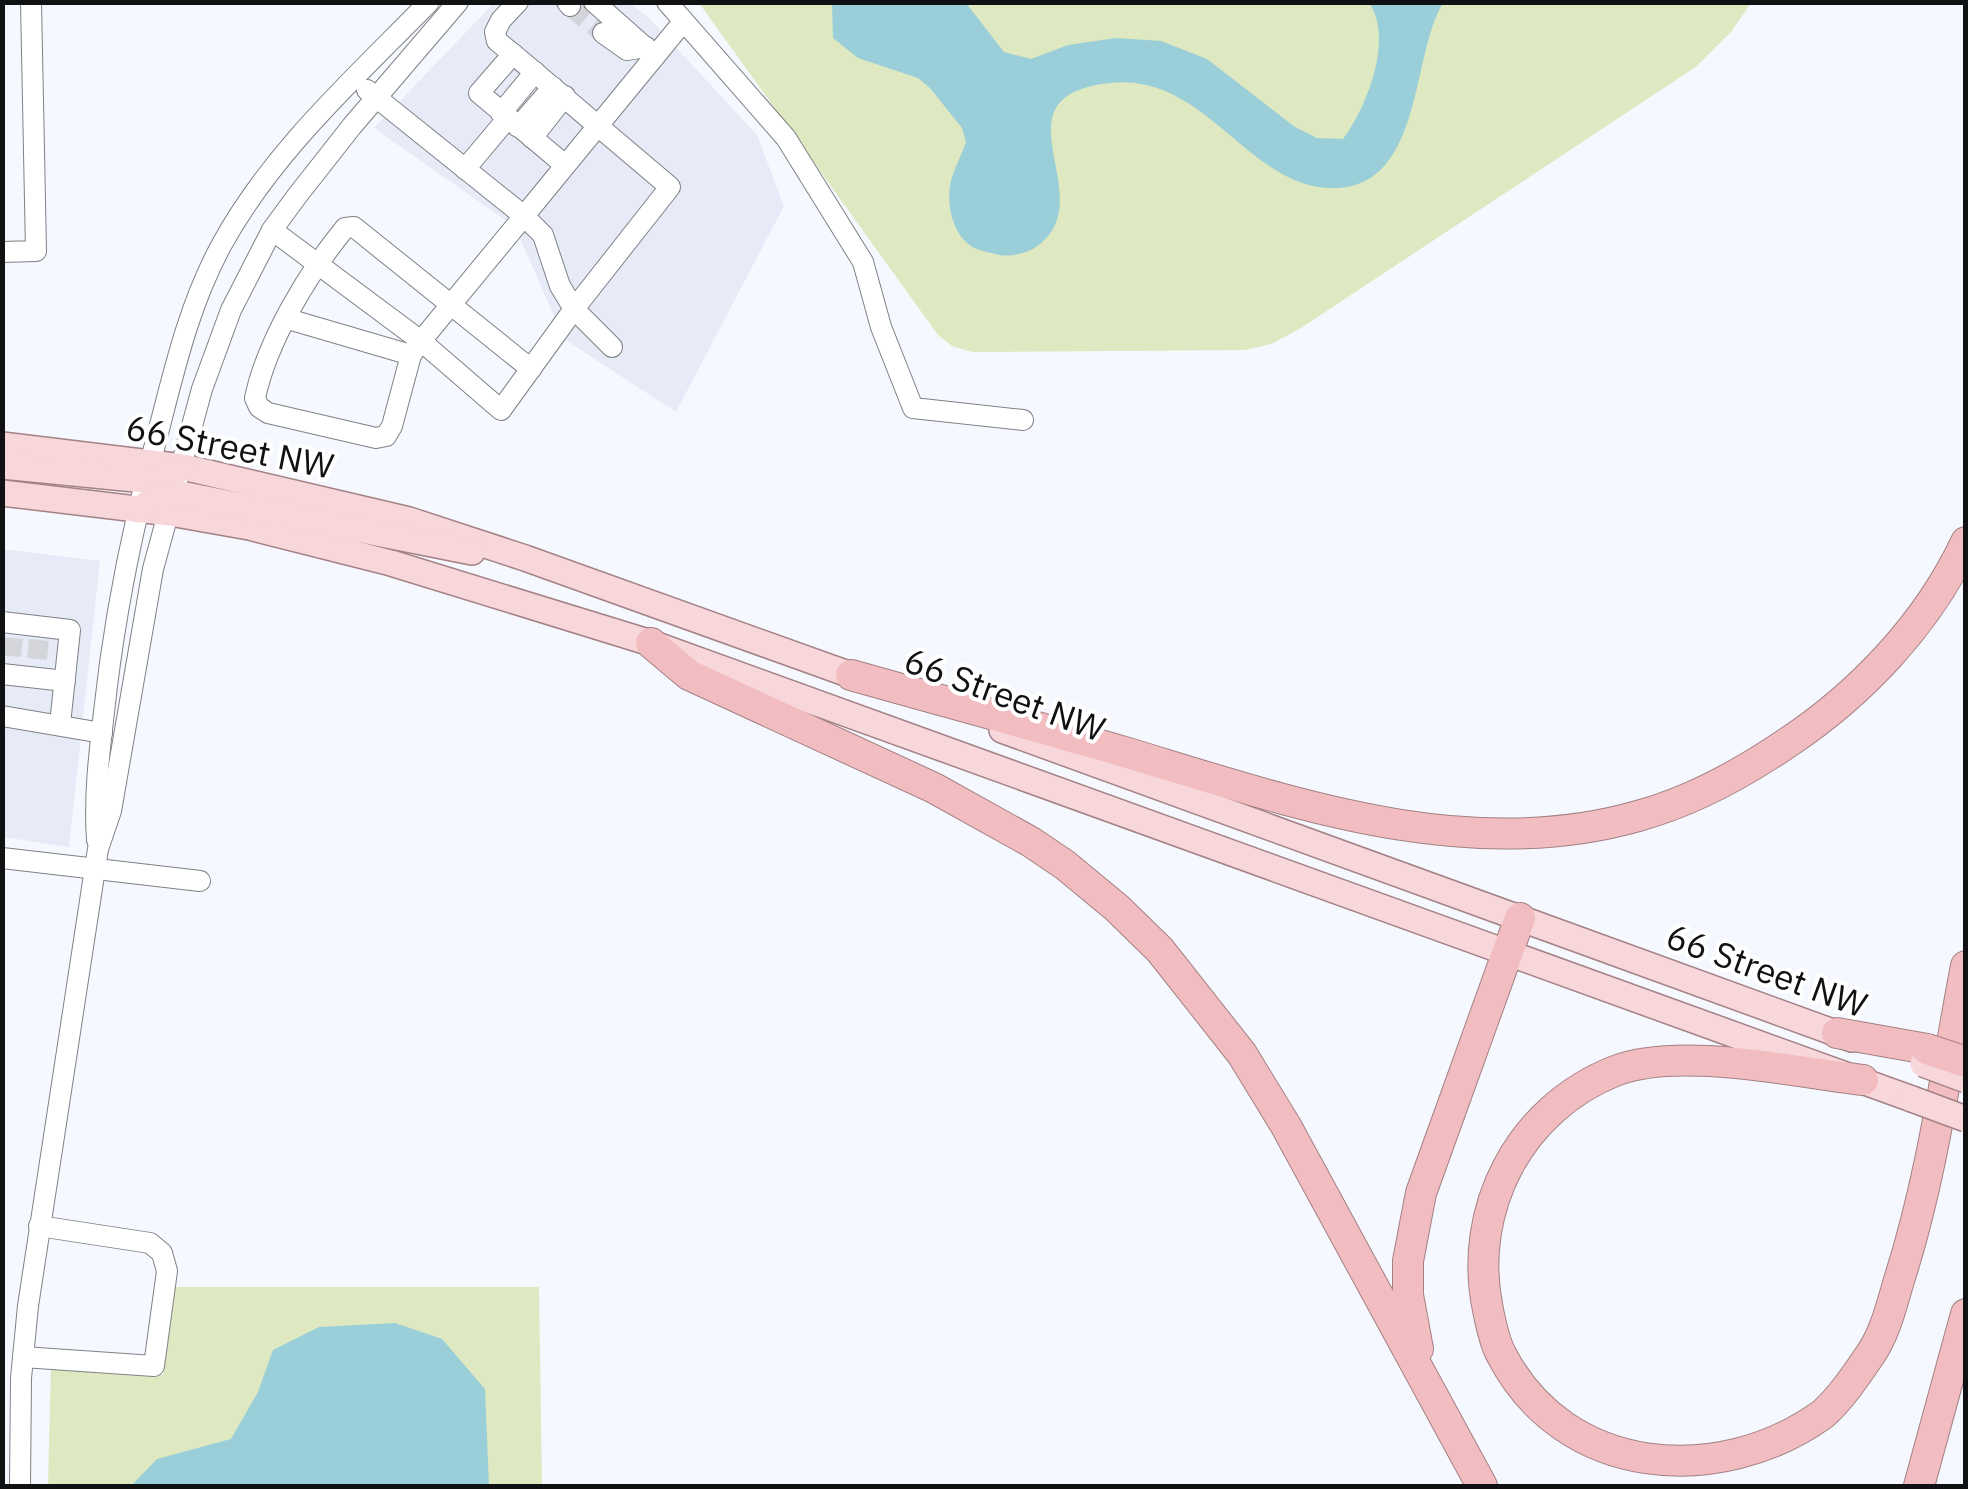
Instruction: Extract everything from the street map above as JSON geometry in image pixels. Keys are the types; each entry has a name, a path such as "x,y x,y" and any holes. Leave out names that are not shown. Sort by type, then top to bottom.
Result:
{"highway":[{"path":"851,675 1317,808 1394,824 1489,833 1608,824 1642,815 1725,779 1808,730 1892,652 1942,584 1966,542"},
{"path":"651,643 688,676 934,788 1032,842 1104,897 1160,950 1232,1040 1277,1111 1482,1486"},
{"path":"1444,1418 1412,1325 1408,1261 1421,1193 1433,1156 1520,918"},
{"path":"1863,1080 1697,1060 1651,1064 1616,1070 1552,1111 1525,1138 1496,1188 1488,1216 1482,1279 1499,1351 1531,1396 1574,1435 1610,1455 1684,1468 1716,1466 1757,1452 1799,1431 1825,1412 1872,1352 1884,1327 1925,1179 1966,966"},
{"path":"1837,1033 1925,1057 1966,1062"},
{"path":"1918,1486 1966,1314"}],"main road":[{"name":"66 Street NW","path":"2,445 147,471 183,467 409,520 851,675 1837,1033"},
{"path":"2,466 147,471"},
{"name":"66 Street NW","path":"2,493 138,510 173,503 249,527 361,554 651,643 1966,1119"},
{"path":"173,503 433,547 525,558"},
{"path":"1925,1057 1966,1080"}],"street":[{"path":"2,252 36,251 30,2"},
{"path":"96,860 94,805 118,601 147,471 184,334 222,243 278,164 429,2"},
{"path":"20,1486 11,1458 39,1226 96,860 111,811 153,569 214,350 272,230 376,97 458,2"},
{"path":"272,230 318,262 416,348 501,410 670,187 497,41 495,32 501,20 518,2"},
{"path":"594,2 650,52"},
{"path":"667,2 786,138 863,262 881,327 913,408 1023,420"},
{"path":"531,369 452,303 354,227 345,228 318,262 265,359 254,398 268,413 376,438 386,436 416,348 452,303 565,165 600,125 650,52 683,22"},
{"path":"603,33 627,50 650,52"},
{"path":"513,54 479,94 565,165"},
{"path":"402,67 401,99 412,126"},
{"path":"514,124 535,72"},
{"path":"353,80 544,235 560,286 574,309 612,347"},
{"path":"465,169 514,124 559,92"},
{"path":"288,320 416,348"},
{"path":"8,648 38,651 70,630 60,724"},
{"path":"8,648 38,651 65,682"},
{"path":"2,716 102,734"},
{"path":"2,858 96,860 200,881"},
{"path":"24,1357 154,1366 166,1271 162,1253 150,1243 39,1226"}],"shaded area":[{"path":"494,3 629,3 647,16 757,135 784,206 676,412 564,339 515,227 374,128"},
{"path":"2,549 100,561 69,847 3,837"}],"green space":[{"path":"699,3 1751,3 1731,32 1697,66 1271,344 1245,350 972,352 952,346 938,335"},
{"path":"174,1287 539,1287 542,1486 48,1486 51,1364 163,1375"}],"water":[{"path":"832,3 966,3 1004,52 1031,59 1068,45 1116,38 1161,41 1207,59 1295,127 1317,138 1343,139 1361,109 1378,53 1376,18 1369,3 1443,3 1400,141 1386,164 1366,181 1338,188 1307,184 1279,172 1175,95 1144,85 1110,83 1074,92 1056,107 1051,128 1060,203 1054,227 1036,247 1004,255 971,246 954,224 949,195 966,142 962,128 918,78 858,58 833,38"},
{"path":"395,1323 442,1339 485,1389 489,1486 131,1486 157,1459 231,1439 258,1392 273,1350 319,1327"}],"tunnel":[{"path":"570,6 603,33"},
{"path":"11,656 13,638"},
{"path":"37,659 39,640"}]}
